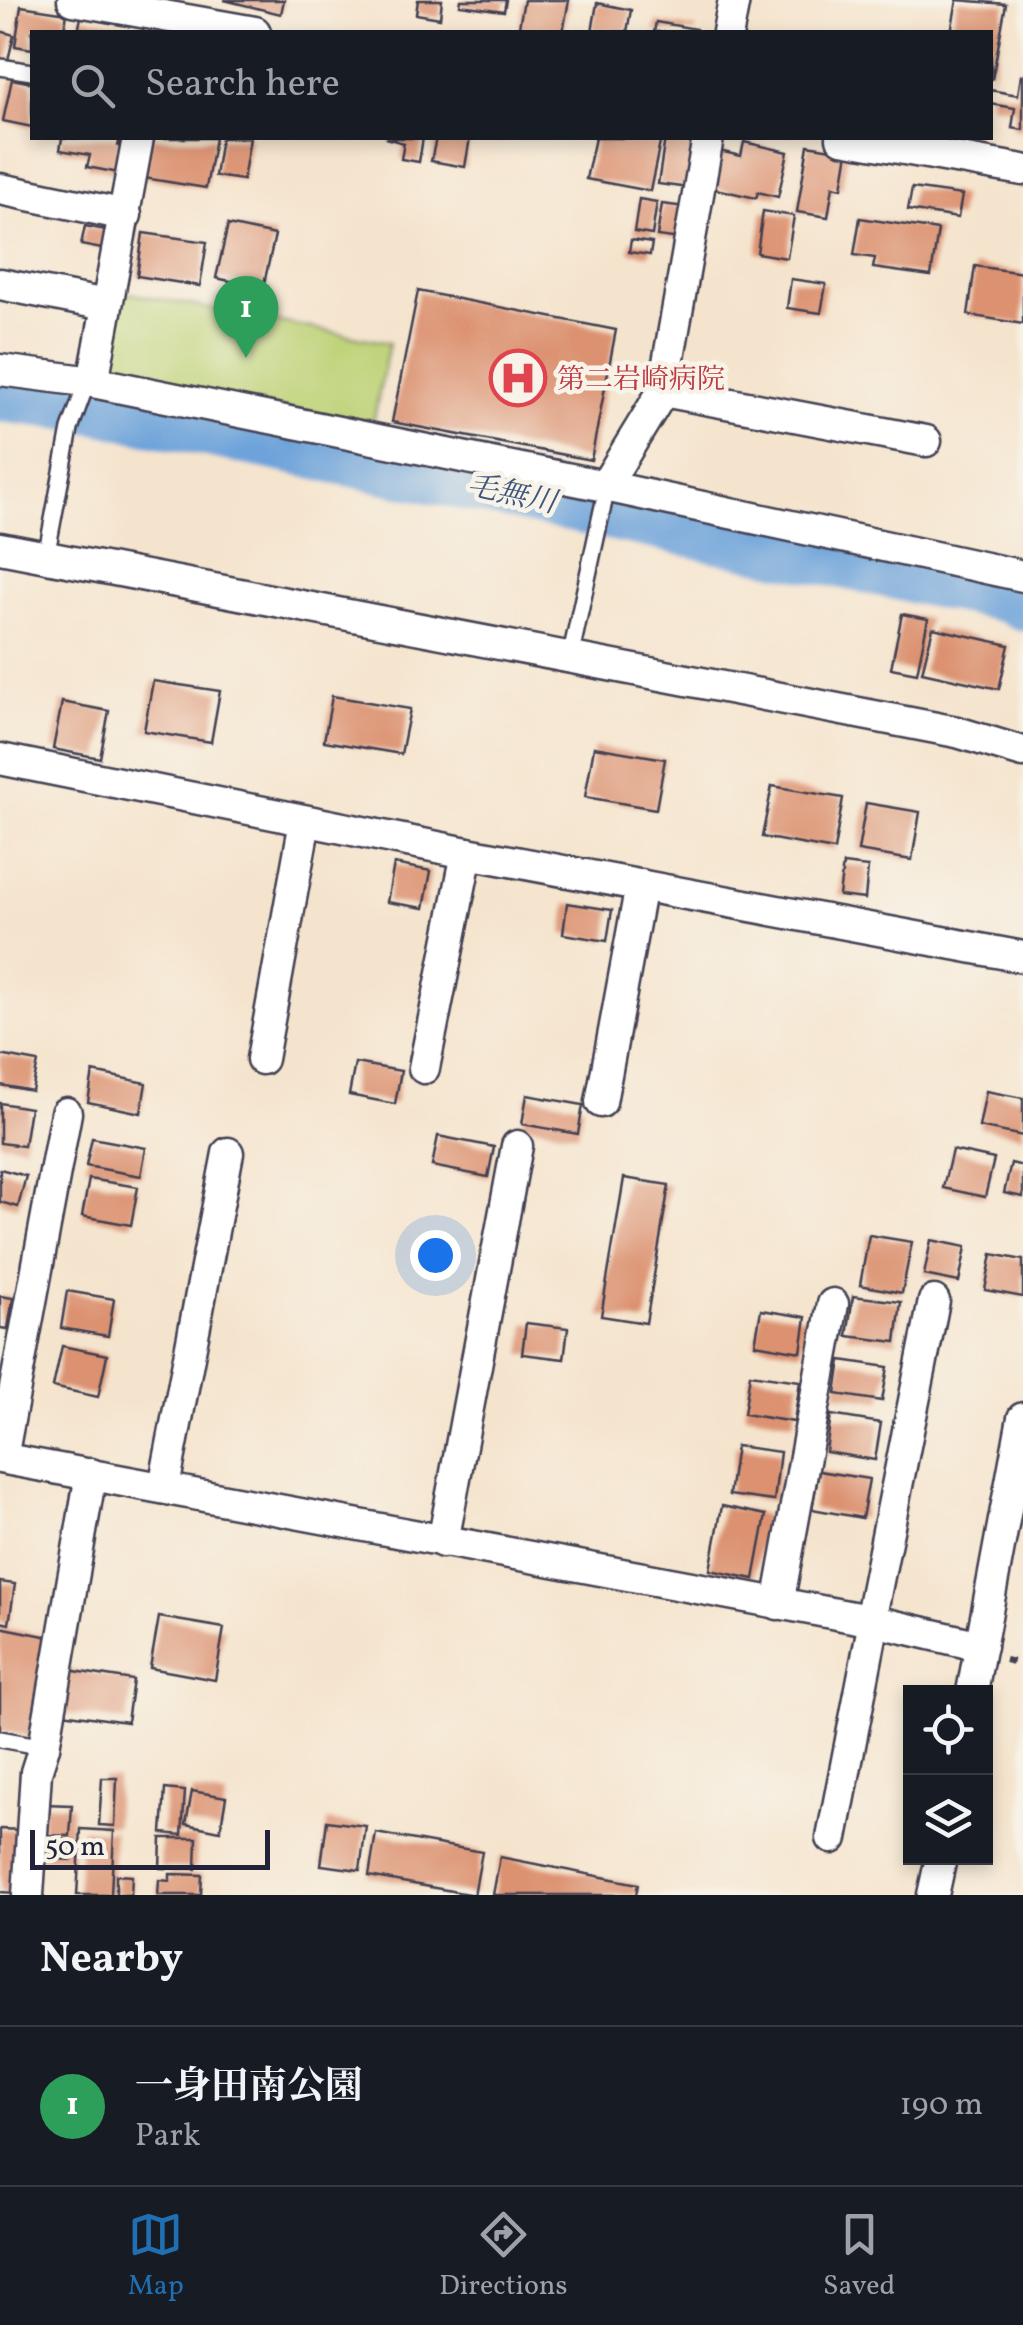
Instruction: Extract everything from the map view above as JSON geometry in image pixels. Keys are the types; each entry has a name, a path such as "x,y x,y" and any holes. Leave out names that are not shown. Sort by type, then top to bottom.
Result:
{"street":[{"path":"73,0 243,30"},
{"path":"728,30 734,0"},
{"path":"90,384 138,140"},
{"path":"606,489 663,391 708,140"},
{"path":"853,140 1023,170"},
{"path":"0,189 126,215"},
{"path":"0,284 106,305"},
{"path":"0,370 90,384 1023,576"},
{"path":"663,391 926,441"},
{"path":"0,548 957,732 1023,752"},
{"path":"0,760 467,853 1023,957"},
{"path":"262,1059 305,821"},
{"path":"424,1068 467,853"},
{"path":"601,1102 641,886"},
{"path":"66,1113 1,1458 872,1621 981,1646"},
{"path":"443,1542 517,1146"},
{"path":"164,1487 228,1153"},
{"path":"832,1838 934,1301"},
{"path":"778,1604 833,1304"},
{"path":"973,1685 1023,1418"},
{"path":"28,1895 36,1772 44,1747 91,1474"},
{"path":"933,1895 939,1865"}],"lane":[{"path":"0,66 30,72"},
{"path":"46,557 74,421 90,384"},
{"path":"570,658 606,489"},
{"path":"0,1739 44,1747"}],"green space":[{"path":"118,291 389,343 372,428 103,373"}],"building":[{"path":"224,0 284,0 281,14"},
{"path":"418,0 442,0 440,18 416,14"},
{"path":"461,0 506,0 504,11 460,5"},
{"path":"524,0 569,0 563,30 518,30"},
{"path":"957,0 1006,4 993,75 993,30 951,30"},
{"path":"597,3 631,10 627,30 592,30"},
{"path":"21,6 67,13 64,30 30,30 30,49 15,46"},
{"path":"81,17 144,28 144,30 78,30"},
{"path":"656,22 696,29 696,30 654,30"},
{"path":"0,31 14,35 8,60 0,59"},
{"path":"1023,75 1023,130 1012,128 1015,108 993,104 993,91 1018,95"},
{"path":"12,79 30,83 30,127 3,121"},
{"path":"62,140 120,140 118,146 124,147 119,173 87,167 90,155 60,150"},
{"path":"151,140 215,140 206,188 144,178"},
{"path":"221,140 250,140 243,180 215,176"},
{"path":"393,140 423,140 419,162 401,159 404,143"},
{"path":"436,140 470,140 465,167 431,161"},
{"path":"595,140 661,140 650,191 586,179"},
{"path":"665,140 697,140 689,188 658,184"},
{"path":"744,142 788,152 778,197 758,192 756,198 711,188 719,151 741,156"},
{"path":"808,145 848,152 842,188 833,186 828,217 797,212"},
{"path":"912,188 962,195 958,218 908,210"},
{"path":"639,199 657,202 652,235 634,232"},
{"path":"662,204 686,207 681,239 657,236"},
{"path":"763,211 794,216 787,258 757,253"},
{"path":"860,218 938,230 931,276 873,268 875,258 854,255"},
{"path":"228,225 275,235 263,288 216,278"},
{"path":"85,226 106,230 102,249 81,245"},
{"path":"143,233 207,242 200,286 137,276"},
{"path":"631,240 652,243 650,255 629,252"},
{"path":"975,266 1023,273 1023,324 968,315"},
{"path":"791,279 826,284 821,313 787,308"},
{"path":"418,291 616,330 591,460 392,422"},
{"path":"902,614 928,619 917,673 891,668"},
{"path":"933,628 1009,645 999,689 922,672"},
{"path":"153,681 220,691 211,742 144,731"},
{"path":"332,696 410,709 401,754 324,741"},
{"path":"62,702 109,711 100,758 53,749"},
{"path":"594,747 665,759 656,809 585,797"},
{"path":"772,786 843,798 834,850 762,837"},
{"path":"866,803 920,812 912,860 858,851"},
{"path":"394,864 431,871 424,908 387,902"},
{"path":"843,864 868,867 865,899 839,896"},
{"path":"567,903 612,910 607,941 563,934"},
{"path":"0,1055 38,1062 32,1091 0,1085"},
{"path":"355,1063 401,1071 395,1104 349,1095"},
{"path":"93,1072 146,1083 141,1113 88,1102"},
{"path":"986,1091 1023,1098 1023,1136 979,1127"},
{"path":"527,1095 583,1105 578,1134 522,1124"},
{"path":"0,1103 30,1108 24,1146 0,1143"},
{"path":"438,1136 494,1147 488,1177 432,1166"},
{"path":"92,1138 146,1148 141,1176 86,1166"},
{"path":"952,1150 994,1159 985,1197 943,1188"},
{"path":"1011,1163 1023,1166 1023,1197 1004,1193"},
{"path":"0,1169 26,1176 18,1207 0,1202"},
{"path":"624,1178 669,1185 646,1323 601,1316"},
{"path":"89,1179 138,1187 131,1225 82,1216"},
{"path":"869,1235 912,1242 902,1293 860,1285"},
{"path":"931,1240 966,1247 959,1282 924,1275"},
{"path":"992,1254 1023,1260 1023,1297 985,1290"},
{"path":"67,1291 114,1299 108,1336 61,1328"},
{"path":"0,1296 13,1298 8,1329 0,1328"},
{"path":"853,1296 901,1302 896,1342 847,1336"},
{"path":"761,1310 806,1317 801,1352 755,1344"},
{"path":"526,1323 568,1328 564,1359 522,1354"},
{"path":"62,1346 107,1355 98,1397 53,1387"},
{"path":"841,1360 888,1367 882,1401 836,1394"},
{"path":"750,1374 800,1381 794,1422 744,1414"},
{"path":"831,1415 881,1423 875,1460 826,1452"},
{"path":"736,1446 780,1452 774,1501 729,1495"},
{"path":"819,1471 869,1479 862,1518 812,1509"},
{"path":"722,1506 766,1515 754,1579 710,1570"},
{"path":"0,1582 15,1584 9,1624 0,1622"},
{"path":"159,1617 224,1628 215,1680 150,1668"},
{"path":"0,1627 54,1638 34,1738 0,1731"},
{"path":"68,1670 133,1680 127,1722 62,1713"},
{"path":"102,1778 117,1778 115,1826 99,1825"},
{"path":"165,1789 185,1791 182,1835 162,1833"},
{"path":"192,1791 226,1797 220,1831 186,1824"},
{"path":"43,1804 72,1805 70,1836 41,1835"},
{"path":"327,1821 366,1826 360,1870 321,1865"},
{"path":"0,1829 21,1830 17,1893 0,1892"},
{"path":"81,1829 114,1831 111,1895 77,1895"},
{"path":"376,1833 482,1852 474,1895 369,1876"},
{"path":"41,1838 73,1840 72,1860 40,1858"},
{"path":"161,1838 197,1838 196,1869 160,1868"},
{"path":"500,1857 638,1884 636,1895 493,1895"},
{"path":"170,1874 202,1875 201,1895 158,1895 159,1880 170,1881"},
{"path":"116,1875 132,1876 131,1895 116,1895"}],"waterway":[{"name":"毛無川","path":"0,393 97,405 1008,594 1023,602"}],"place":[{"name":"一身田南公園","path":"246,358"},
{"name":"第二岩崎病院","path":"518,378"}]}
